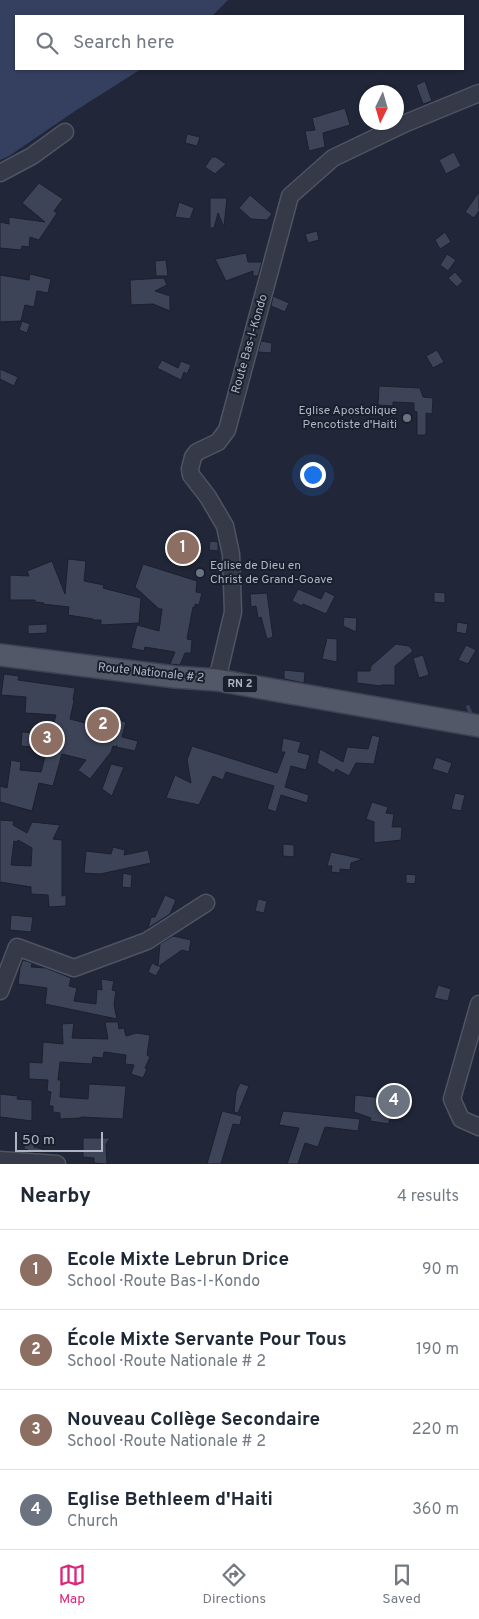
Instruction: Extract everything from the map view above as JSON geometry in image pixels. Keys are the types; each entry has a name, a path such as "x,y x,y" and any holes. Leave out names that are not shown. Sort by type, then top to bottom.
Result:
{"main road":[{"name":"Route Nationale # 2","path":"0,655 176,678 217,680 479,726"}],"street":[{"name":"Route Bas-I-Kondo","path":"217,680 233,612 232,554 225,526 208,497 191,475 191,463 197,452 218,442 227,430 290,196 333,158 406,123 479,93"},
{"path":"0,173 32,156 65,132"},
{"path":"0,991 17,947 74,968 146,941 206,903"},
{"path":"479,1004 452,1099 461,1119 479,1127"},
{"path":"0,1160 57,1164"}],"water":[{"path":"0,0 228,0 213,15 15,15 15,70 139,70 9,156 0,160"}],"building":[{"path":"425,81 432,101 423,104 416,85"},
{"path":"345,108 350,125 323,133 325,147 309,151 305,131 315,130 312,118"},
{"path":"187,134 200,137 197,146 185,143"},
{"path":"454,152 461,166 446,174 439,160"},
{"path":"212,157 216,157 226,164 215,174 205,167"},
{"path":"39,183 63,199 54,211 57,213 39,240 30,237 29,247 22,246 21,250 0,248 0,222 9,224 9,217 45,222 22,203"},
{"path":"479,192 479,211 474,218 465,212"},
{"path":"250,195 272,214 267,220 251,219 239,208"},
{"path":"210,198 227,198 224,227 218,213 214,228 210,228"},
{"path":"179,202 194,208 190,219 175,217"},
{"path":"317,231 319,240 308,243 305,234"},
{"path":"445,232 451,242 440,249 435,240"},
{"path":"246,253 248,262 262,262 258,276 253,276 253,271 226,281 215,259"},
{"path":"447,254 456,260 448,271 440,265"},
{"path":"166,260 168,276 156,276 155,261"},
{"path":"455,272 463,281 457,287 448,278"},
{"path":"30,274 51,279 48,293 37,291 34,307 25,305 21,321 0,322 0,275 29,280"},
{"path":"164,278 167,285 155,291 170,296 170,311 153,304 131,305 130,280"},
{"path":"273,296 289,303 285,312 271,306"},
{"path":"22,321 30,324 27,333 19,330"},
{"path":"261,341 272,343 271,353 258,352"},
{"path":"437,350 444,362 433,368 426,356"},
{"path":"162,360 178,368 181,361 191,365 187,374 184,372 181,380 157,368"},
{"path":"0,369 18,377 14,386 0,379"},
{"path":"379,386 420,388 423,397 433,398 432,414 426,413 426,435 417,435 417,412 414,411 414,403 393,402 393,406 378,405"},
{"path":"210,541 218,542 218,551 209,550"},
{"path":"68,559 86,561 84,581 104,585 103,588 141,598 139,623 101,625 101,620 68,615 69,607 43,604 35,602 35,600 10,600 10,575 29,576 27,571 52,561 65,594"},
{"path":"143,564 197,581 196,592 202,593 199,605 195,604 195,607 193,607 187,639 192,640 191,653 185,653 180,665 170,664 175,652 145,647 144,651 131,648 137,625 159,631 162,609 159,609 135,587"},
{"path":"298,589 321,599 325,591 335,596 326,614 292,601"},
{"path":"434,592 445,593 445,603 434,602"},
{"path":"267,593 273,637 267,639 261,617 258,618 256,606 251,607 250,594"},
{"path":"344,617 357,618 356,632 343,626"},
{"path":"457,622 468,624 466,634 456,632"},
{"path":"47,624 47,633 28,634 28,625"},
{"path":"327,638 337,639 337,662 322,659"},
{"path":"396,644 409,646 413,651 395,666 395,685 381,686 357,683 357,671 370,671 371,666"},
{"path":"466,645 476,650 468,664 458,660"},
{"path":"423,655 429,675 419,678 413,658"},
{"path":"284,670 305,672 304,683 284,679"},
{"path":"4,674 19,676 18,680 75,688 70,719 101,727 103,717 126,722 122,737 138,741 135,751 113,746 111,752 90,779 78,770 86,760 62,754 53,786 39,783 32,811 0,802 0,786 7,788 11,760 21,762 20,770 41,772 46,753 43,752 43,748 21,746 22,732 51,734 56,715 25,713 26,697 1,695"},
{"path":"372,735 380,737 374,764 356,763 349,776 336,769 334,773 317,763 320,749 343,762 347,747 368,749"},
{"path":"283,738 301,742 298,752 310,755 306,770 291,766 285,787 309,795 307,803 281,795 276,812 267,809 274,786 226,772 223,780 213,776 199,805 166,798 175,775 191,783 187,760 192,746 277,773 285,752 281,752"},
{"path":"436,757 452,763 448,774 432,769"},
{"path":"111,764 124,767 112,796 102,789"},
{"path":"455,793 465,795 461,811 451,809"},
{"path":"372,802 388,807 386,813 394,814 392,827 402,827 401,840 374,843 374,822 366,819"},
{"path":"0,820 14,821 13,825 27,833 32,822 60,825 53,839 62,840 62,896 66,895 66,906 49,907 48,895 31,894 31,887 0,882","holes":["18,840 32,848 31,866 11,865 14,841 17,842"]},
{"path":"283,844 294,845 294,857 283,856"},
{"path":"113,847 125,850 124,855 148,850 151,863 100,874 84,873 86,851 111,854"},
{"path":"331,852 363,859 351,863 350,870 340,869 340,873 331,872 332,866 327,866"},
{"path":"123,873 132,875 131,888 122,887"},
{"path":"406,874 416,875 415,884 406,883"},
{"path":"165,895 176,900 170,914 148,928 151,917 155,917"},
{"path":"258,899 267,901 264,913 255,911"},
{"path":"11,915 33,917 31,932 10,930"},
{"path":"173,936 191,940 189,952 182,950 159,966 161,967 156,976 148,972 152,963 158,966 160,944"},
{"path":"23,960 32,963 31,967 46,968 71,978 69,986 77,988 74,1001 96,1004 97,989 102,990 101,979 114,981 112,990 116,991 114,1005 117,1019 45,1004 47,988 18,984"},
{"path":"438,985 451,989 448,1001 434,998"},
{"path":"105,1022 118,1022 119,1029 124,1028 126,1036 137,1033 150,1035 147,1055 150,1057 143,1078 131,1074 134,1065 125,1064 126,1055 104,1052 103,1058 93,1057 92,1064 60,1062 58,1080 61,1080 60,1097 88,1099 89,1084 126,1086 123,1119 81,1117 60,1119 60,1113 53,1112 53,1106 49,1106 51,1092 47,1091 48,1080 29,1079 29,1062 42,1063 43,1042 63,1044 62,1024 74,1023 72,1038 108,1039"},
{"path":"240,1083 249,1086 238,1113 234,1112 236,1092"},
{"path":"0,1094 18,1096 17,1099 32,1100 32,1121 0,1117"},
{"path":"355,1095 392,1099 389,1124 370,1121 371,1118 354,1112"},
{"path":"222,1111 242,1116 240,1125 233,1124 221,1164 207,1164"},
{"path":"283,1111 360,1119 358,1131 325,1127 318,1147 305,1143 298,1164 287,1164 299,1128 279,1125"},
{"path":"25,1136 35,1138 34,1147 43,1149 42,1153 28,1152 28,1150 24,1149"},
{"path":"83,1138 110,1138 106,1144 107,1164 94,1163 94,1158 83,1157"}],"waterway":[{"path":"468,707 474,717"}],"place":[{"name":"Eglise Apostolique Pencotiste d'Haiti","path":"407,418"},
{"name":"Ecole Mixte Lebrun Drice","path":"183,548"},
{"name":"Eglise de Dieu en Christ de Grand-Goave","path":"200,573"},
{"name":"École Mixte Servante Pour Tous","path":"103,725"},
{"name":"Nouveau Collège Secondaire","path":"47,739"},
{"name":"Eglise Bethleem d'Haiti","path":"394,1101"}]}
